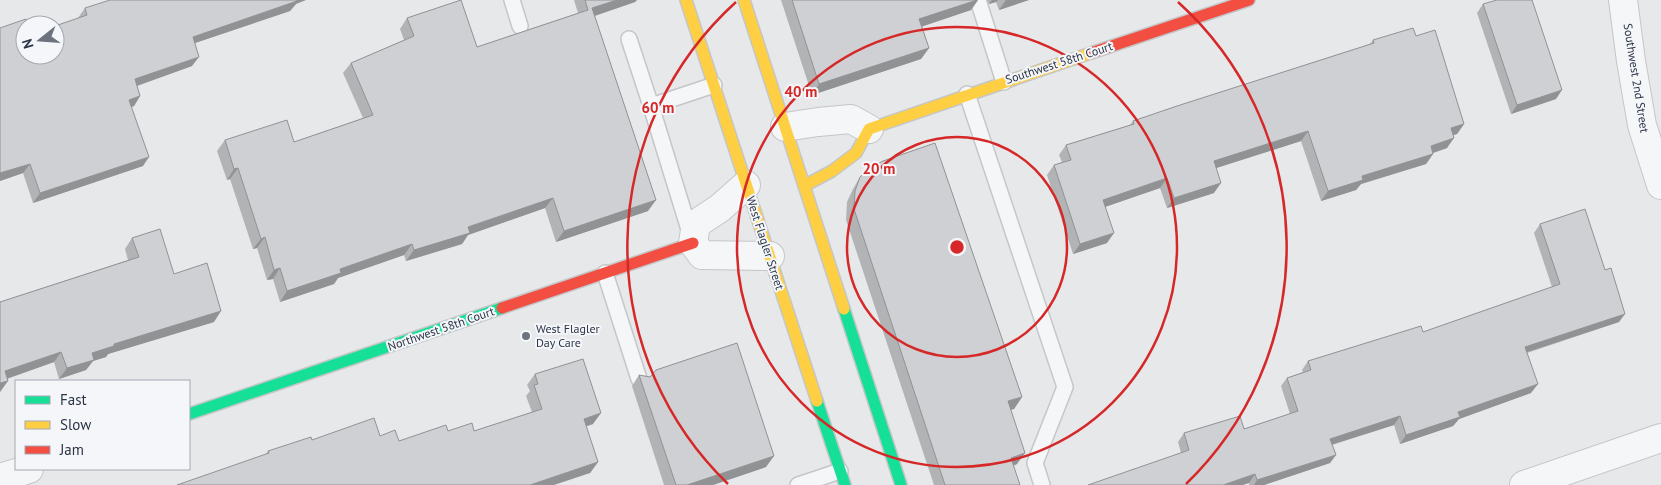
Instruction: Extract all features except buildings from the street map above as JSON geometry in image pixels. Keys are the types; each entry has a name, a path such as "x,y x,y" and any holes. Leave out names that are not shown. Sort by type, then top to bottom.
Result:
{"street":[{"name":"West Flagler Street","path":"686,0 842,478"},
{"path":"744,0 901,485"},
{"name":"Southwest 58th Court","path":"869,129 967,94 1249,0"},
{"name":"Southwest 2nd Street","path":"1623,0 1642,125 1661,185"},
{"path":"785,127 850,119 869,129 856,153 804,186"},
{"path":"746,185 720,208 696,224 693,243 702,255 770,256"},
{"name":"Northwest 58th Court","path":"190,414 693,243"},
{"path":"1524,485 1661,438"},
{"path":"0,478 25,470"}],"lane":[{"path":"512,0 520,26"},
{"path":"978,0 1004,82"},
{"path":"630,39 693,243"},
{"path":"651,106 714,85"},
{"path":"967,94 1065,386 1035,463 1042,485"},
{"path":"605,273 638,379"},
{"path":"798,485 842,478"}],"traffic: fast":[{"path":"190,414 502,308"},
{"path":"844,309 901,485"},
{"path":"817,401 845,485"}],"traffic: slow":[{"path":"686,0 817,401"},
{"path":"744,0 844,309"},
{"path":"804,186 832,171 856,153 869,129 1091,53"}],"traffic: jam":[{"path":"1091,53 1249,0"},
{"path":"502,308 693,243"}],"place":[{"name":"West Flagler Day Care","path":"526,336"}]}
